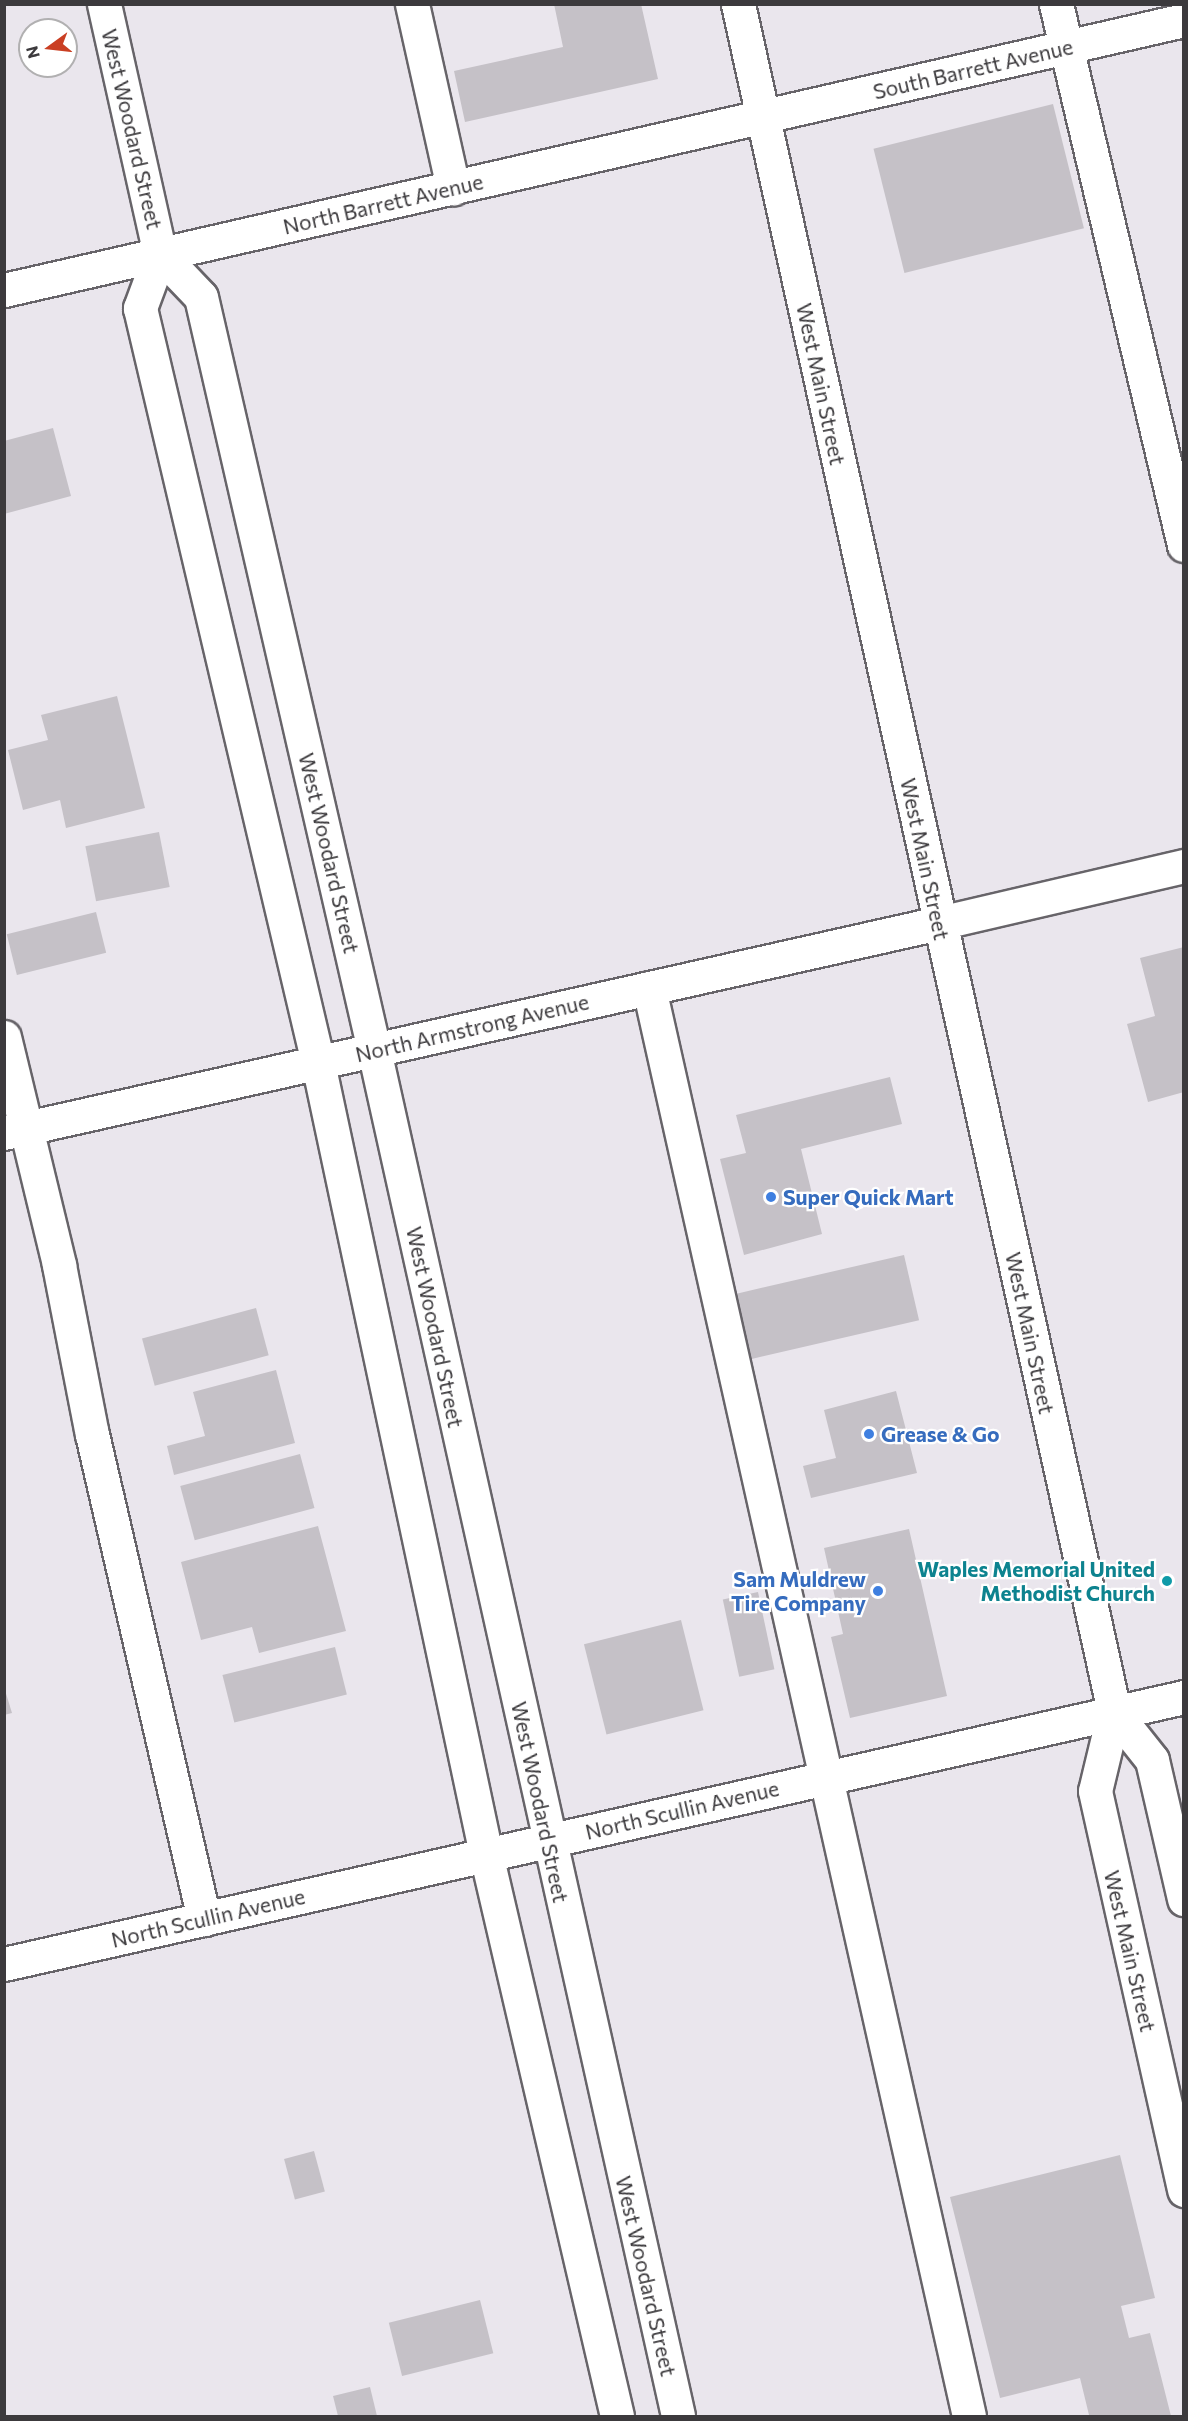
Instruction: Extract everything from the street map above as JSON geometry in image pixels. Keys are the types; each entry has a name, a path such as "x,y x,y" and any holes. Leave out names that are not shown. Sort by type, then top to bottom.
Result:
{"street":[{"name":"West Woodard Street","path":"104,4 160,254 201,297 374,1050 678,2416"},
{"path":"412,4 453,188"},
{"name":"West Main Street","path":"738,4 1114,1712 1152,1760 1184,1899"},
{"path":"1056,4 1184,544"},
{"name":"South Barrett Avenue","path":"763,118 1184,20"},
{"name":"North Barrett Avenue","path":"4,290 763,118"},
{"name":"West Woodard Street","path":"160,254 140,308 318,1063 486,1854 617,2416"},
{"name":"North Armstrong Avenue","path":"15,1131 1184,866"},
{"path":"649,988 969,2416"},
{"path":"4,1036 15,1131 59,1264 92,1434 204,1919"},
{"name":"North Scullin Avenue","path":"4,1964 1184,1696"},
{"name":"West Main Street","path":"1114,1712 1095,1791 1184,2190"}],"building":[{"path":"554,4 641,4 658,79 465,122 454,71 563,47"},
{"path":"1053,104 1084,228 904,273 873,149"},
{"path":"53,428 71,496 4,514 4,441"},
{"path":"117,696 145,808 66,828 60,800 23,810 8,750 48,740 41,715"},
{"path":"159,832 170,887 96,901 85,846"},
{"path":"96,912 106,953 17,975 7,934"},
{"path":"1184,947 1184,1092 1148,1102 1127,1024 1155,1016 1140,958"},
{"name":"Super Quick Mart","path":"890,1077 902,1124 801,1149 822,1234 744,1255 720,1159 746,1153 736,1115"},
{"path":"904,1255 919,1320 750,1359 734,1294"},
{"path":"256,1308 269,1355 155,1386 142,1339"},
{"path":"276,1370 295,1443 174,1475 167,1446 205,1436 193,1392"},
{"name":"Grease & Go","path":"896,1391 917,1473 811,1498 803,1466 836,1458 824,1410"},
{"path":"300,1454 314,1508 195,1540 180,1486"},
{"path":"318,1526 346,1631 259,1653 252,1627 201,1640 181,1562"},
{"name":"Sam Muldrew Tire Company","path":"909,1529 947,1696 850,1718 831,1637 843,1634 824,1548"},
{"path":"758,1592 774,1669 739,1677 723,1599"},
{"path":"681,1620 703,1710 606,1734 584,1644"},
{"path":"335,1647 347,1695 234,1723 222,1675"},
{"path":"4,1687 12,1713 4,1715"},
{"path":"314,2151 325,2192 295,2200 284,2159"},
{"path":"1120,2155 1155,2298 1121,2306 1129,2338 1150,2333 1171,2416 1085,2416 1089,2415 1080,2378 1000,2398 950,2197"},
{"path":"480,2300 493,2353 402,2376 389,2323"},
{"path":"370,2387 377,2416 338,2416 333,2396"}],"place":[{"name":"Super Quick Mart","path":"771,1197"},
{"name":"Grease & Go","path":"869,1434"},
{"name":"Waples Memorial United Methodist Church","path":"1167,1581"},
{"name":"Sam Muldrew Tire Company","path":"878,1591"}]}
